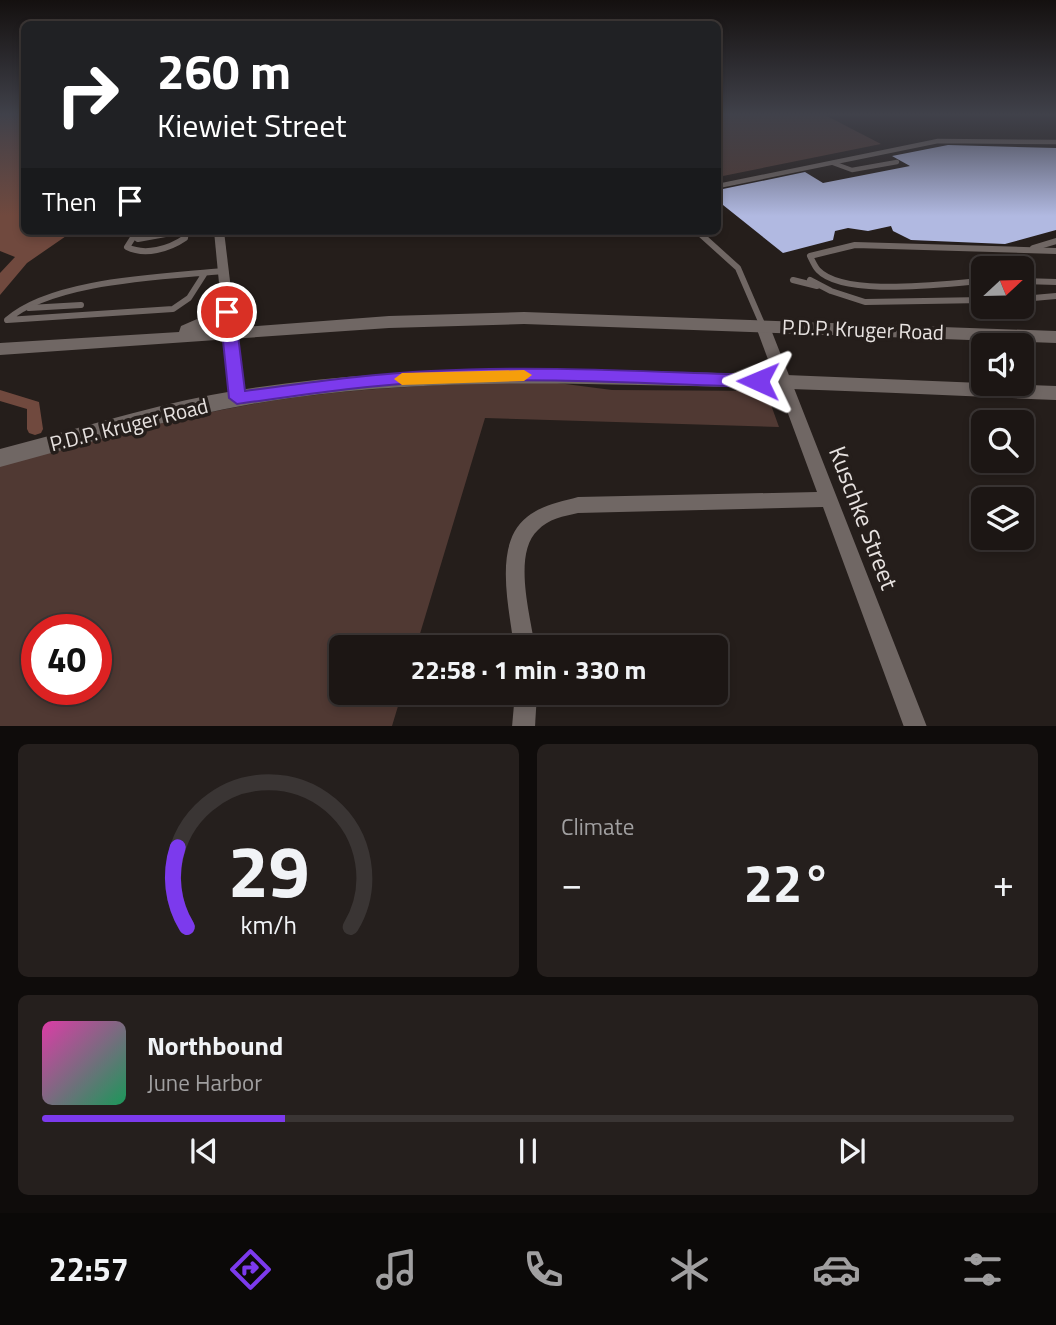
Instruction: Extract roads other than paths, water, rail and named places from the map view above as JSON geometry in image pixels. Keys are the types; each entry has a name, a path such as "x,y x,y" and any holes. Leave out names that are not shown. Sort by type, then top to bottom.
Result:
{"street":[{"path":"219,235 237,398"},
{"path":"155,340 206,324 227,312"},
{"name":"P.D.P. Kruger Road","path":"0,349 230,335 388,321 524,318 1056,337"},
{"name":"Kuschke Street","path":"763,327 786,381 916,726"},
{"name":"P.D.P. Kruger Road","path":"0,458 145,418 237,398 348,383 433,376 520,375 786,381 1056,393"},
{"path":"523,635 513,571 516,552 525,531 536,519 547,513 578,505 830,499"},
{"path":"523,726 525,705"}],"lane":[{"path":"721,185 898,149"},
{"path":"832,162 852,170 897,162"},
{"path":"134,235 127,247 134,251 177,244 185,238 185,235"},
{"path":"136,235 138,239 161,235"},
{"path":"701,235 738,268 763,327"},
{"path":"1026,250 1056,241"},
{"path":"971,282 907,286 843,285 816,267 810,256 855,245 1056,251"},
{"path":"1046,251 1056,259"},
{"path":"205,273 189,298 163,312 7,320 10,314 21,308 74,289 205,273 222,264"},
{"path":"793,280 856,300 875,303 971,300"},
{"path":"810,280 827,289"},
{"path":"1034,281 1056,282"},
{"path":"1034,298 1056,296"},
{"path":"21,308 81,305"}],"waterway":[{"path":"0,395 34,406 35,429"}]}
